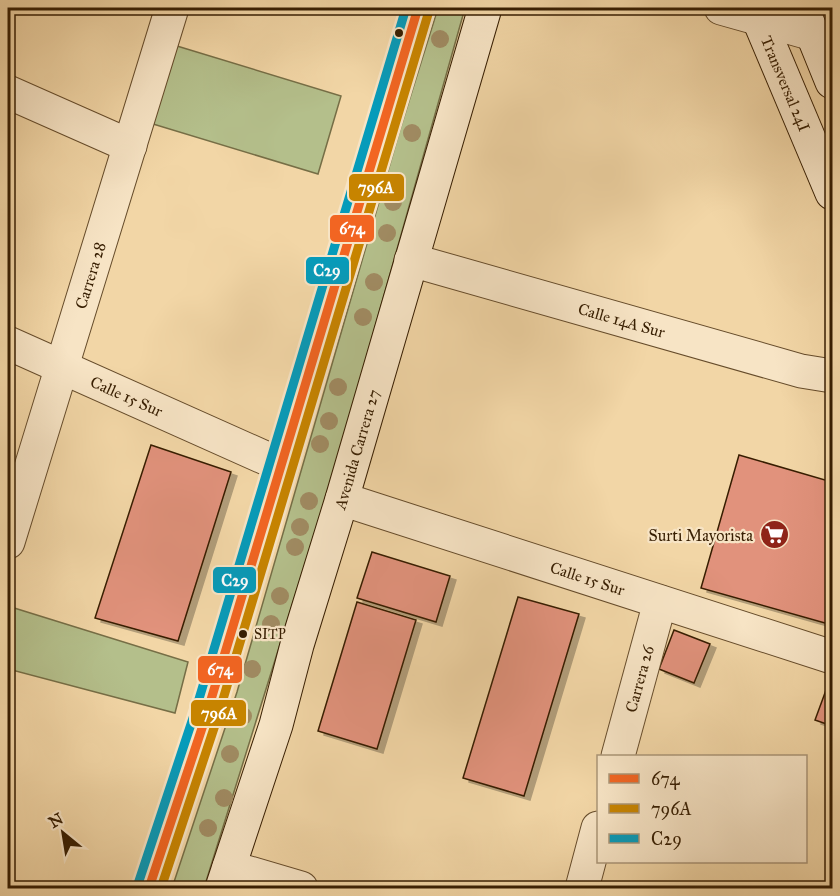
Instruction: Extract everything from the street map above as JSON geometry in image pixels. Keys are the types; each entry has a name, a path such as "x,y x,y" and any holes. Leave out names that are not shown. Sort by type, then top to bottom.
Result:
{"street":[{"name":"Carrera 28","path":"8,542 172,8"},
{"path":"149,888 207,713 418,8"},
{"name":"Avenida Carrera 27","path":"226,878 276,725 297,645 342,499 485,8"},
{"path":"721,8 757,13 816,29 832,82"},
{"name":"Transversal 24I","path":"757,13 832,193"},
{"path":"8,92 130,146"},
{"name":"Calle 14A Sur","path":"411,260 790,368 832,376"},
{"name":"Calle 15 Sur","path":"8,343 281,465"},
{"name":"Calle 15 Sur","path":"342,499 832,657"},
{"name":"Carrera 26","path":"618,755 660,602"},
{"path":"582,888 597,832"},
{"path":"226,878 301,888"}],"green space":[{"path":"438,8 465,8 339,455 204,888 172,888 237,692 399,133"},
{"path":"177,46 341,96 318,174 153,124"},
{"path":"11,607 188,662 175,713 8,669 8,619"}],"building":[{"path":"151,445 231,472 178,641 95,618"},
{"name":"Surti Mayorista","path":"739,455 832,482 832,625 701,588"},
{"path":"372,552 450,576 436,622 357,598"},
{"path":"518,597 579,614 524,796 463,778"},
{"path":"357,602 416,620 377,749 318,731"},
{"path":"674,630 710,644 694,683 659,669"},
{"path":"829,682 832,683 832,726 815,720"}],"transit line":[{"name":"C29","path":"138,884 196,709 406,8"},
{"name":"674","path":"149,888 207,713 418,8"},
{"name":"796A","path":"161,888 218,716 429,11"}],"place":[{"name":"Surti Mayorista","path":"774,535"},
{"name":"SITP","path":"243,634"}]}
